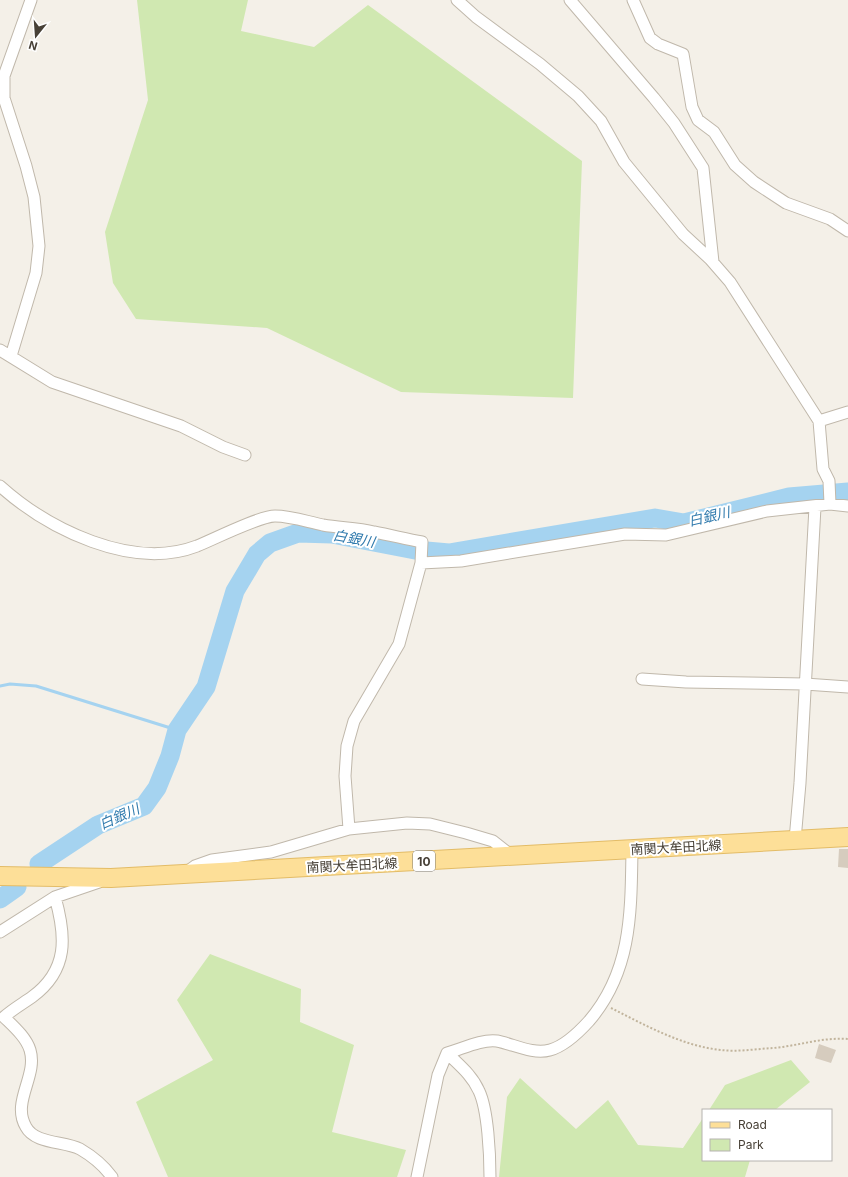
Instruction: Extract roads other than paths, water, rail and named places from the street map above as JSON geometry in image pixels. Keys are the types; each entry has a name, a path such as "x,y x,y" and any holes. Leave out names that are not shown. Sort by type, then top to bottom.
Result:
{"main road":[{"name":"南関大牟田北線","path":"0,876 111,878 182,875 848,837"}],"street":[{"path":"12,356 36,273 39,246 34,197 26,166 4,98 4,76 31,0"},
{"path":"457,0 476,17 540,64 578,96 601,121 624,162 683,234 713,262 730,282 819,421 823,469 829,481 830,504"},
{"path":"570,0 674,123 703,168 713,262"},
{"path":"633,0 650,38 658,44 683,54 692,107 698,120 714,132 735,165 754,182 786,203 830,219 848,231"},
{"path":"0,350 12,356 34,373 52,382 181,426 222,447 245,456"},
{"path":"819,421 848,412"},
{"path":"0,486 32,511 51,522 88,540 129,552 156,554 183,551 224,536 241,527 274,516 375,532 422,542 421,559 399,644 354,721 347,746 345,776 349,829"},
{"path":"421,559 461,561 625,534 666,535 767,511 815,507 830,504 848,506"},
{"path":"795,840 815,507"},
{"path":"642,679 686,682 805,684 848,687"},
{"path":"182,875 195,866 212,860 271,852 349,829 407,823 430,824 493,841 512,856"},
{"path":"447,1053 478,1044 495,1041 536,1051 550,1050 565,1042 581,1030 603,1004 613,985 629,933 633,882 632,849"},
{"path":"0,932 55,897 111,878"},
{"path":"55,897 62,922 63,950 58,968 49,980 33,996 4,1017 24,1038 30,1050 31,1066 21,1114 25,1126 31,1135 80,1149 105,1167 112,1177"},
{"path":"417,1177 438,1076 447,1053"},
{"path":"447,1053 469,1074 480,1091 486,1122 490,1177"}],"waterway":[{"name":"白銀川","path":"39,864 98,825 144,806 157,788 170,756 177,730 206,687 235,591 257,554 270,543 298,533 332,534 415,550 449,553 655,518 684,523 789,497 848,492"},
{"path":"0,686 10,684 36,686 177,730"},
{"name":"白銀川","path":"0,899 17,887"}]}
